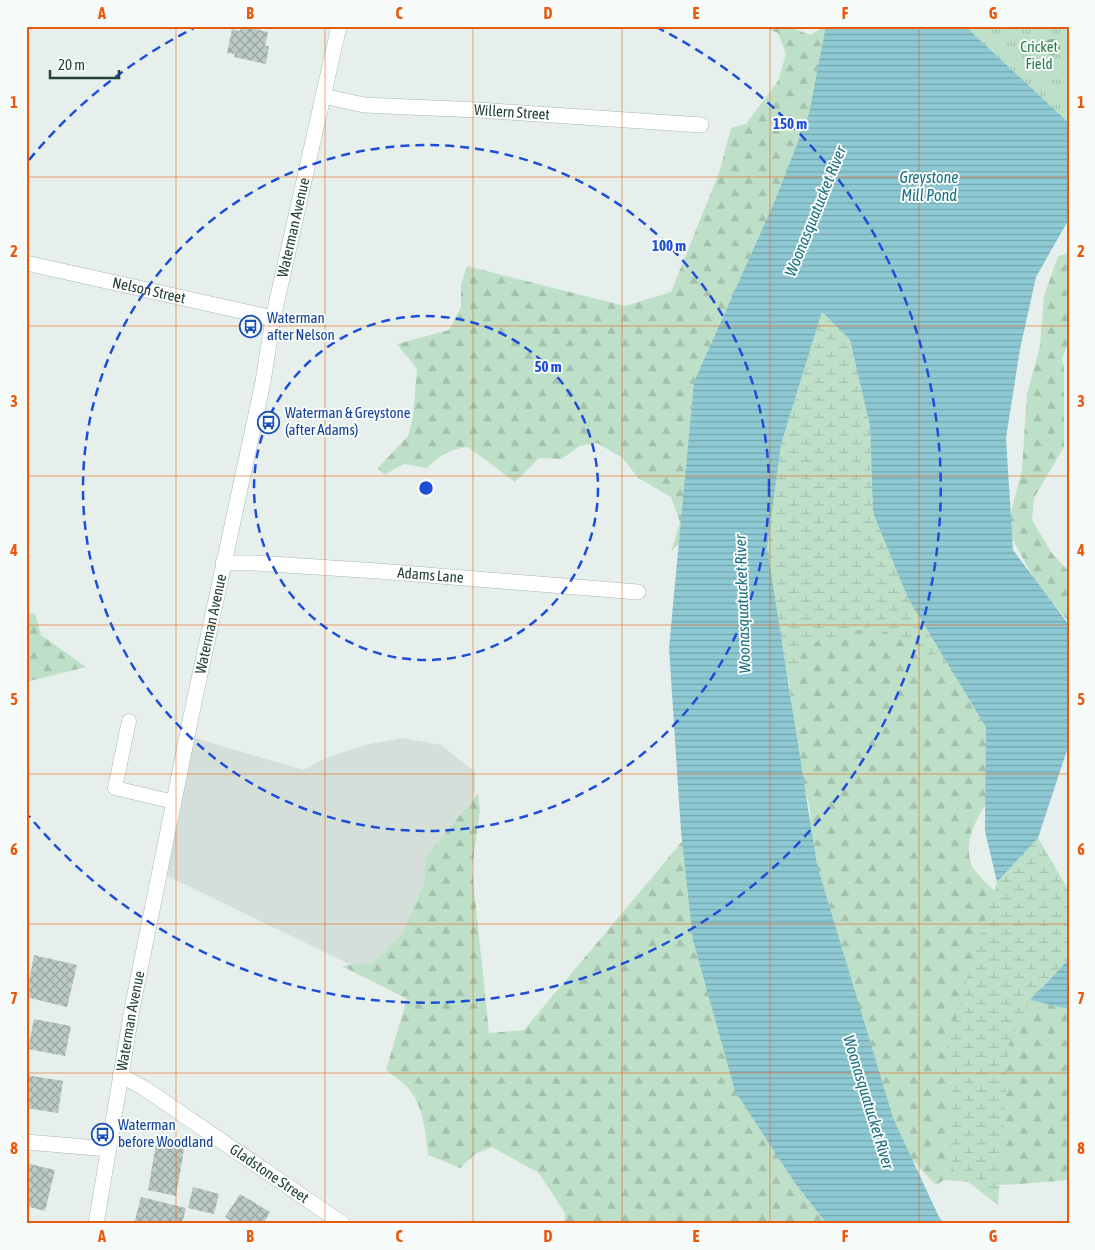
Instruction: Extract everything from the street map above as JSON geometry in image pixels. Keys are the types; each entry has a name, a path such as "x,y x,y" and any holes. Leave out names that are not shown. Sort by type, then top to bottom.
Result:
{"street":[{"name":"Waterman Avenue","path":"96,1224 120,1075 174,802 274,318 339,26"},
{"name":"Willern Street","path":"323,96 364,105 478,110 701,125"},
{"name":"Nelson Street","path":"26,263 274,318"},
{"name":"Adams Lane","path":"223,563 254,563 378,571 638,592"},
{"name":"Gladstone Street","path":"120,1075 144,1088 343,1224"},
{"path":"26,1142 109,1149"}],"lane":[{"path":"128,721 115,788 174,802"}],"shaded area":[{"path":"188,736 303,770 328,757 369,744 403,738 441,745 475,772 475,789 472,800 425,858 425,881 402,934 373,962 351,965 155,870"}],"green space":[{"path":"761,26 787,26 810,35 826,26 837,26 695,524 671,552 680,522 671,497 638,478 623,458 597,443 579,446 562,459 539,458 515,482 468,447 445,453 427,468 404,464 384,475 378,468 408,436 413,416 417,369 397,344 449,330 461,307 461,284 467,266 625,306 671,292 719,173 731,128 746,124 778,81 786,54 778,33"},
{"name":"Cricket Field","path":"965,26 1069,26 1069,123"},
{"path":"1069,253 1069,342 1062,359 1064,367 1064,447 1034,498 1032,520 1051,552 1069,572 1069,622 1038,586 1007,529 1022,469 1027,394 1040,346 1044,296 1058,256"},
{"path":"822,312 850,340 870,426 873,513 908,598 948,665 874,626 808,644 788,681 767,548 781,444"},
{"path":"779,428 981,667 1006,776 978,818 969,842 969,854 975,871 1024,918 992,956 1069,1005 1069,1180 1007,1185 944,1180 936,1185 902,1149 815,911 810,809 799,766 787,664 770,616 766,559"},
{"path":"35,613 41,635 86,667 26,682 26,614"},
{"path":"478,793 480,810 472,869 489,1033 524,1030 710,808 844,1224 564,1224 565,1213 539,1173 492,1147 475,1154 460,1168 428,1155 425,1129 417,1103 406,1085 386,1070 407,999 342,966 373,962 402,934 425,881 425,858"},
{"path":"1038,838 1069,891 1069,959 1030,999 1009,1044 998,1205 953,1170 947,1045 997,882"}],"water":[{"name":"Greystone Mill Pond","path":"826,26 965,26 1069,123 1069,219 1036,277 1020,349 1006,438 1013,550 1069,625 1069,744 1038,838 997,882 985,831 986,727 908,598 873,513 870,426 850,340 822,312 781,444 767,548 817,865 893,1118 939,1217 945,1224 827,1224 795,1183 735,1091 693,940 681,831 669,648 694,382 774,203 809,114"},
{"path":"1069,959 1069,1009 1030,1000"}],"building":[{"path":"241,26 255,26 255,29 268,32 265,46 269,46 266,64 234,57 235,54 227,53 232,29 240,31"},
{"path":"34,955 77,965 67,1007 26,997"},
{"path":"34,1019 71,1026 65,1056 28,1049"},
{"path":"26,1075 63,1081 58,1113 26,1108"},
{"path":"156,1144 184,1149 176,1196 148,1190"},
{"path":"26,1163 55,1170 45,1211 26,1206"},
{"path":"193,1187 219,1194 214,1214 188,1208"},
{"path":"240,1194 270,1212 263,1224 236,1224 225,1217"},
{"path":"141,1197 186,1208 182,1224 134,1224"}],"place":[{"name":"Waterman after Nelson","path":"251,327"},
{"name":"Waterman & Greystone (after Adams)","path":"269,422"},
{"name":"Waterman before Woodland","path":"102,1134"}],"water label":[{"name":"Woonasquatucket River","path":"815,211"},
{"name":"Woonasquatucket River","path":"742,604"},
{"name":"Woonasquatucket River","path":"869,1102"}]}
